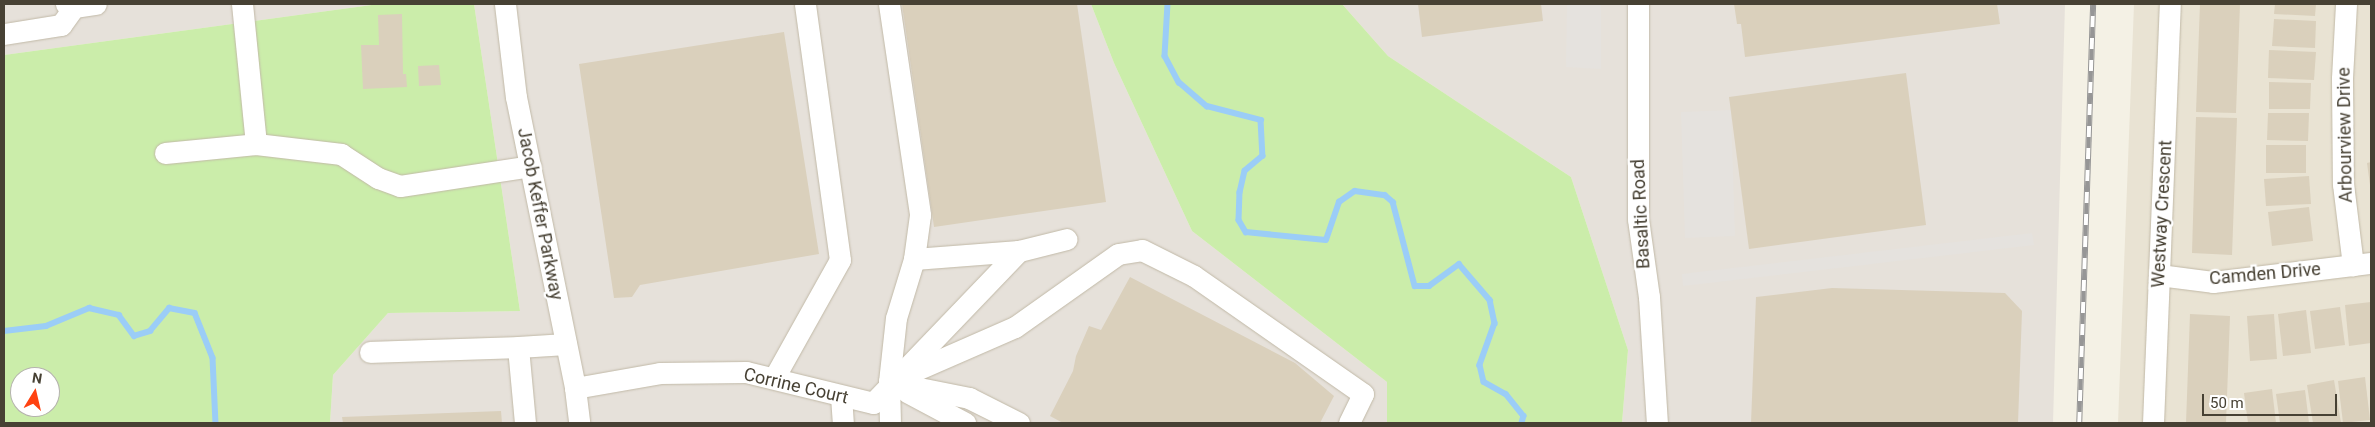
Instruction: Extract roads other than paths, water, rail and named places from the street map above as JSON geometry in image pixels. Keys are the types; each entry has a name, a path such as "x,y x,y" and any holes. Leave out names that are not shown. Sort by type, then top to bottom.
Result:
{"street":[{"path":"4,34 61,25 70,5 96,4"},
{"path":"242,4 256,144"},
{"name":"Jacob Keffer Parkway","path":"505,4 516,97 575,388 579,423"},
{"path":"774,378 840,260 805,4"},
{"path":"889,4 920,215 914,259 896,318 889,382 890,423"},
{"name":"Basaltic Road","path":"1638,4 1638,219 1649,306 1656,423"},
{"name":"Westway Crescent","path":"2153,423 2170,4"},
{"name":"Arbourview Drive","path":"2346,4 2342,79 2343,184 2362,264"},
{"path":"165,153 256,144 341,154 378,178 400,186 530,166"},
{"path":"914,259 1019,251 1067,239"},
{"path":"889,382 1015,327 1118,254 1142,250 1194,276 1363,394 1349,423"},
{"path":"889,382 1019,251"},
{"name":"Camden Drive","path":"2159,275 2213,282 2362,264"},
{"path":"370,352 566,344"},
{"path":"518,347 525,423"},
{"name":"Corrine Court","path":"575,388 660,373 746,372 872,403 889,382"},
{"path":"889,382 965,423"},
{"path":"889,382 969,398 1019,423"},
{"path":"841,396 843,423"}],"waterway":[{"path":"1168,4 1165,56 1179,82 1207,106 1261,120 1263,156 1245,171 1240,192 1239,220 1246,232 1326,240 1339,202 1355,191 1385,195 1393,202 1415,286 1429,286 1459,264 1490,300 1495,323 1480,365 1484,382 1506,394 1524,416 1522,423"},
{"path":"4,331 46,326 89,308 119,315 134,336 150,331 169,308 195,313 213,358 216,423"}],"railway":[{"path":"2079,423 2093,4"}]}
